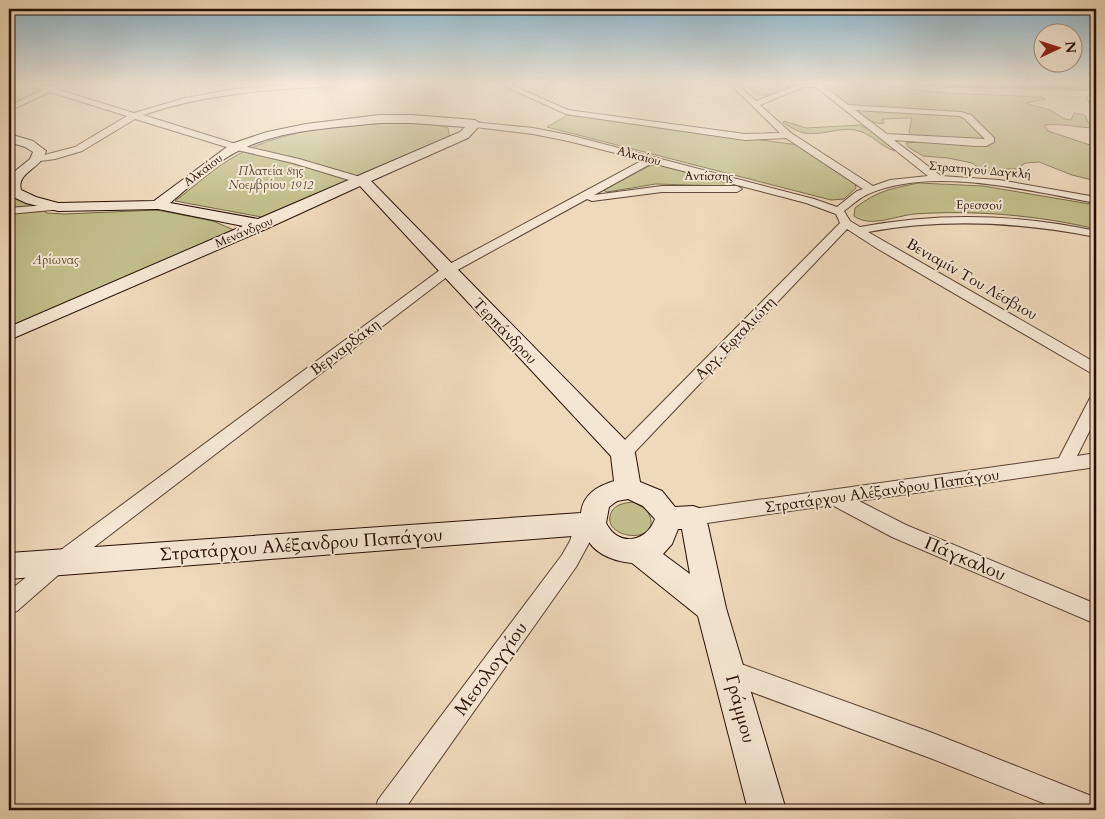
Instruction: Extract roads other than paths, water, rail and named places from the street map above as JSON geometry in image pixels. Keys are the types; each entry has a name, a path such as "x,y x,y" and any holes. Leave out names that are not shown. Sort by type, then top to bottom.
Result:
{"street":[{"path":"9,144 36,154 65,154 84,146 124,122"},
{"path":"155,122 236,147 296,161 363,180"},
{"name":"Αλκαίου","path":"158,205 220,157 236,147 289,131 352,122"},
{"name":"Αλκαίου","path":"453,122 546,133 777,192 842,217"},
{"path":"639,122 745,137 788,135"},
{"path":"774,122 788,135 870,189"},
{"path":"866,122 938,179"},
{"path":"885,137 976,143 986,143 991,140 973,122"},
{"name":"Μενάνδρου","path":"9,334 464,135 475,124"},
{"path":"9,138 29,144 36,154"},
{"path":"36,154 12,177 14,192 31,200 58,207"},
{"name":"Βερναρδάκη","path":"9,604 57,564 448,270 652,160"},
{"name":"Στρατηγού Δαγκλή","path":"842,217 850,200 870,189 895,182 938,179 1026,187 1096,200"},
{"name":"Τερπάνδρου","path":"363,180 623,453"},
{"name":"Αντίσσης","path":"582,199 641,191 689,188 727,188 777,192"},
{"path":"9,211 58,207 158,205 262,224"},
{"name":"Βενιαμίν Του Λέσβιου","path":"842,217 882,246 1096,369"},
{"name":"Αργ. Εφταλιώτη","path":"623,453 842,217"},
{"name":"Ερεσσού","path":"860,230 910,221 976,218 1039,223 1096,234"},
{"path":"1064,465 1096,402"},
{"path":"623,453 628,489"},
{"name":"Στρατάρχου Αλέξανδρου Παπάγου","path":"680,518 836,498 1096,460"},
{"path":"628,489 650,495 680,518 657,543 648,549 638,551 618,549 609,544 601,538 589,523 600,498 608,493 628,489"},
{"name":"Πάγκαλου","path":"836,498 898,531 1096,614"},
{"name":"Γράμμου","path":"680,518 711,608 767,810"},
{"name":"Στρατάρχου Αλέξανδρου Παπάγου","path":"9,566 57,564 589,523"},
{"name":"Μεσολογγίου","path":"388,810 569,561 589,523"},
{"path":"638,551 711,608"},
{"path":"730,672 930,745 1094,810"}],"park label":[{"name":"Πλατεία 8ης Νοεμβρίου 1912","path":"271,178"},
{"name":"Αρίωνας","path":"56,260"}]}
